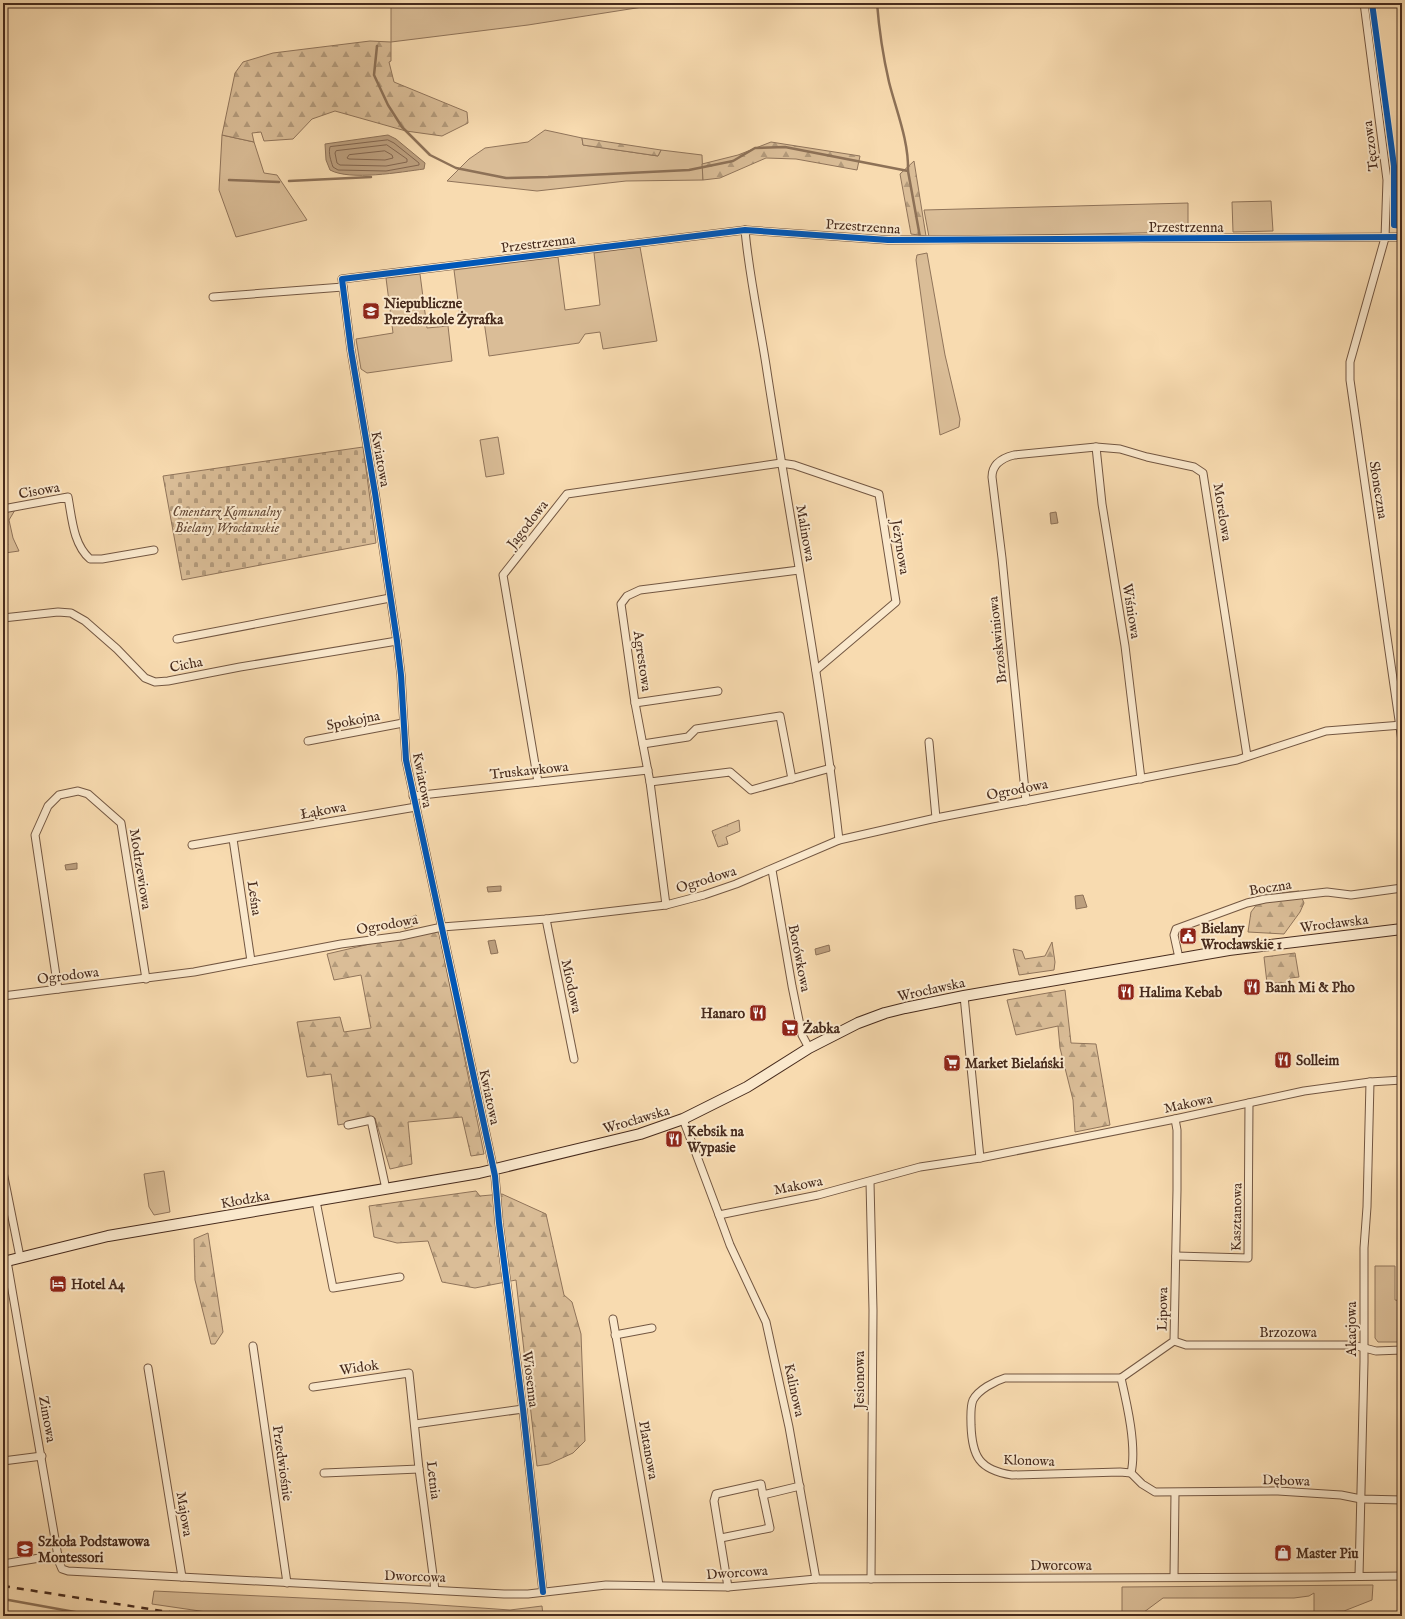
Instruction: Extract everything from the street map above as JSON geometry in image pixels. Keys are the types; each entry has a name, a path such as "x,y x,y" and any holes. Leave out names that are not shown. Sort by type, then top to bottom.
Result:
{"main road":[{"name":"Wrocławska","path":"494,1170 635,1135 683,1119 747,1087 809,1048 858,1023 884,1013 964,996 1179,958 1236,949 1402,929"},
{"name":"Kłodzka","path":"5,1261 108,1236 494,1170"}],"street":[{"name":"Tęczowa","path":"1350,362 1385,238 1387,180 1364,3"},
{"name":"Przestrzenna","path":"342,279 745,230 888,240 1402,237"},
{"name":"Malinowa","path":"745,230 781,463 816,670 831,768 839,840"},
{"name":"Kwiatowa","path":"342,279 357,390 375,493 397,641 401,675 406,760 494,1170"},
{"path":"213,297 343,287"},
{"name":"Słoneczna","path":"1350,362 1350,380 1354,414 1402,741"},
{"name":"Morelowa","path":"992,477 992,470 995,465 1006,457 1096,447 1120,449 1147,457 1194,467 1203,473 1247,756"},
{"name":"Wiśniowa","path":"1096,447 1102,504 1125,646 1141,779"},
{"name":"Jeżynowa","path":"781,463 794,465 879,494 896,602 816,670"},
{"name":"Jagodowa","path":"538,782 503,575 567,494 781,463"},
{"name":"Brzoskwiniowa","path":"992,477 1002,558 1026,801"},
{"name":"Cisowa","path":"3,509 68,497 76,535 84,554 90,560 154,550"},
{"name":"Agrestowa","path":"666,905 650,782 621,604 627,596 640,590 799,570"},
{"path":"177,639 390,598"},
{"name":"Cicha","path":"3,618 58,612 71,613 85,622 117,649 145,678 155,682 397,641"},
{"path":"636,702 718,691"},
{"path":"643,744 688,737 696,728 780,716 792,778"},
{"name":"Spokojna","path":"308,741 403,723"},
{"name":"Ogrodowa","path":"3,996 194,972 341,944 401,936 442,927 546,918 666,905 704,895 772,870 839,840 936,818 1141,779 1247,756 1326,731 1401,726"},
{"path":"929,742 936,818"},
{"path":"650,782 730,772 751,790 831,768"},
{"name":"Truskawkowa","path":"414,796 648,770"},
{"name":"Modrzewiowa","path":"58,989 35,835 48,806 59,795 78,791 88,794 121,823 146,979"},
{"name":"Łąkowa","path":"192,845 416,807"},
{"name":"Leśna","path":"233,839 251,961"},
{"name":"Borówkowa","path":"772,870 802,1035 809,1048"},
{"name":"Boczna","path":"1179,958 1174,935 1176,929 1247,903 1265,899 1326,892 1351,895 1402,888"},
{"name":"Miodowa","path":"546,918 574,1059"},
{"path":"964,996 980,1158"},
{"name":"Makowa","path":"719,1215 818,1196 920,1167 980,1158 1175,1119 1304,1091 1370,1082 1402,1080"},
{"name":"Akacjowa","path":"1358,1576 1364,1347 1364,1248 1370,1082"},
{"name":"Kasztanowa","path":"1176,1256 1248,1258 1249,1103"},
{"path":"683,1119 719,1215"},
{"name":"Lipowa","path":"1121,1378 1174,1341 1177,1130 1175,1119"},
{"path":"348,1125 371,1120 386,1189"},
{"name":"Wiosenna","path":"494,1170 499,1223 523,1409 543,1592"},
{"path":"3,1172 20,1257"},
{"name":"Jesionowa","path":"870,1182 873,1310 871,1579"},
{"path":"316,1201 333,1288 400,1277"},
{"name":"Kalinowa","path":"719,1215 730,1245 766,1322 780,1383 816,1579"},
{"name":"Zimowa","path":"5,1261 42,1456 59,1562 62,1569 74,1572"},
{"name":"Platanowa","path":"613,1318 659,1586"},
{"path":"615,1335 652,1328"},
{"name":"Brzozowa","path":"1174,1341 1186,1345 1353,1345 1376,1351 1402,1350"},
{"name":"Przedwiośnie","path":"253,1346 287,1583"},
{"name":"Majowa","path":"148,1368 182,1577"},
{"name":"Widok","path":"313,1387 409,1373"},
{"name":"Letnia","path":"409,1373 419,1469 435,1590"},
{"name":"Klonowa","path":"1121,1378 1005,1378 997,1380 989,1385 973,1400 971,1417 972,1442 977,1456 989,1468 998,1473 1012,1475 1131,1473"},
{"path":"1121,1378 1129,1413 1133,1467 1131,1473 1142,1484 1155,1492 1172,1493 1174,1577"},
{"name":"Wiosenna","path":"414,1424 523,1409"},
{"path":"3,1461 42,1456"},
{"path":"324,1473 419,1469"},
{"path":"720,1538 770,1528 761,1484 716,1494 714,1501 720,1538 728,1587"},
{"path":"763,1495 800,1486"},
{"name":"Dębowa","path":"1172,1493 1278,1491 1342,1495 1361,1499 1402,1500"},
{"path":"3,1564 58,1554"},
{"name":"Dworcowa","path":"74,1572 504,1594 528,1594 606,1585 728,1587 816,1579 1402,1576"}],"green space":[{"path":"391,3 668,3 528,25 391,42"},
{"path":"370,41 391,42 391,61 389,62 394,82 467,112 468,123 442,136 406,131 335,111 312,119 293,139 264,141 261,132 252,133 254,142 222,135 235,73 243,62 273,53"},
{"path":"545,130 582,138 583,145 658,156 661,150 702,155 703,180 626,181 537,191 447,181 469,159 485,148 528,142"},
{"path":"222,135 254,142 264,173 277,175 307,220 236,237 219,190"},
{"path":"582,138 661,150 658,156 583,145"},
{"path":"771,142 860,156 857,170 796,159 766,158 720,178 703,180 702,164 738,155"},
{"path":"914,161 926,236 911,234 900,174"},
{"path":"1271,201 1273,231 1233,232 1232,202"},
{"path":"1188,203 1188,232 929,237 924,210"},
{"path":"640,247 657,341 603,349 600,332 585,334 579,343 489,356 484,321 461,324 454,270 558,257 565,310 600,305 594,253"},
{"path":"927,253 945,355 960,419 959,427 940,435 916,260 917,255"},
{"path":"420,274 427,328 448,326 452,361 367,373 361,369 356,339 393,333 386,278"},
{"path":"498,437 504,474 486,477 480,440"},
{"name":"Cmentarz Komunalny Bielany Wrocławskie","path":"363,447 376,543 182,580 163,476"},
{"path":"15,510 9,520 13,538 19,551 5,553 3,551 3,512"},
{"path":"739,820 740,831 726,837 728,844 718,847 712,831"},
{"path":"1299,891 1304,903 1300,912 1284,934 1248,932 1251,912 1265,894"},
{"path":"438,928 484,1154 471,1156 462,1117 408,1122 412,1164 390,1169 375,1118 338,1125 331,1074 307,1077 297,1022 340,1017 344,1032 371,1028 361,975 334,980 327,954"},
{"path":"1052,942 1055,962 1054,970 1019,975 1013,949 1022,951 1025,959 1045,956"},
{"path":"1295,953 1299,977 1290,978 1290,983 1267,983 1264,957"},
{"path":"1065,990 1071,1043 1096,1044 1110,1125 1075,1132 1073,1100 1060,1048 1058,1026 1016,1035 1007,1000"},
{"path":"164,1171 170,1212 154,1215 149,1207 144,1174"},
{"path":"476,1191 480,1196 502,1194 546,1214 564,1295 572,1302 581,1334 585,1441 573,1453 549,1464 537,1466 516,1280 475,1288 442,1282 428,1241 397,1243 374,1237 369,1206"},
{"path":"208,1233 223,1332 215,1344 211,1344 195,1280 194,1239"},
{"path":"1375,1266 1395,1266 1395,1300 1402,1301 1402,1342 1378,1342 1375,1338"},
{"path":"1373,1585 1372,1600 1344,1611 1314,1612 1314,1593 1309,1596 1294,1598 1163,1598 1140,1615 1122,1616 1122,1587"},
{"path":"154,1591 410,1603 510,1610 542,1606 543,1616 234,1616 152,1604"}],"water":[{"path":"388,135 396,139 425,163 424,169 376,175 350,175 330,170 326,160 325,144"},
{"path":"1056,512 1058,523 1051,524 1050,513"},
{"path":"77,863 77,869 66,870 65,865"},
{"path":"501,886 501,891 488,892 487,887"},
{"path":"1083,895 1087,907 1076,909 1075,896"},
{"path":"416,915 419,924 405,929 402,921"},
{"path":"495,940 498,953 491,954 488,941"},
{"path":"829,945 830,951 816,955 815,949"}],"waterway":[{"path":"877,3 885,62 889,82 902,126 908,160 908,171"},
{"path":"377,46 374,75 388,105 402,127 430,155 456,168 506,178 689,170 733,161 755,148 785,147 908,171 920,237"},
{"path":"289,181 371,177"},
{"path":"229,180 279,182"},
{"path":"3,1599 97,1616"}],"railway":[{"path":"3,1586 194,1616"}],"cycle path":[{"path":"1372,3 1394,166 1394,225 1402,226"},
{"path":"543,1592 523,1409 499,1223 495,1176 406,760 401,675 397,641 375,493 351,350 342,279 745,230 888,240 1402,237"}],"place":[{"name":"Niepubliczne Przedszkole Żyrafka","path":"371,311"},
{"name":"Bielany Wrocławskie 1","path":"1188,936"},
{"name":"Banh Mi & Pho","path":"1252,987"},
{"name":"Halima Kebab","path":"1126,992"},
{"name":"Hanaro","path":"758,1013"},
{"name":"Żabka","path":"790,1028"},
{"name":"Solleim","path":"1283,1060"},
{"name":"Market Bielański","path":"952,1063"},
{"name":"Kebsik na Wypasie","path":"674,1139"},
{"name":"Hotel A4","path":"58,1284"},
{"name":"Szkoła Podstawowa Montessori","path":"25,1549"},
{"name":"Master Piu","path":"1283,1553"}]}
